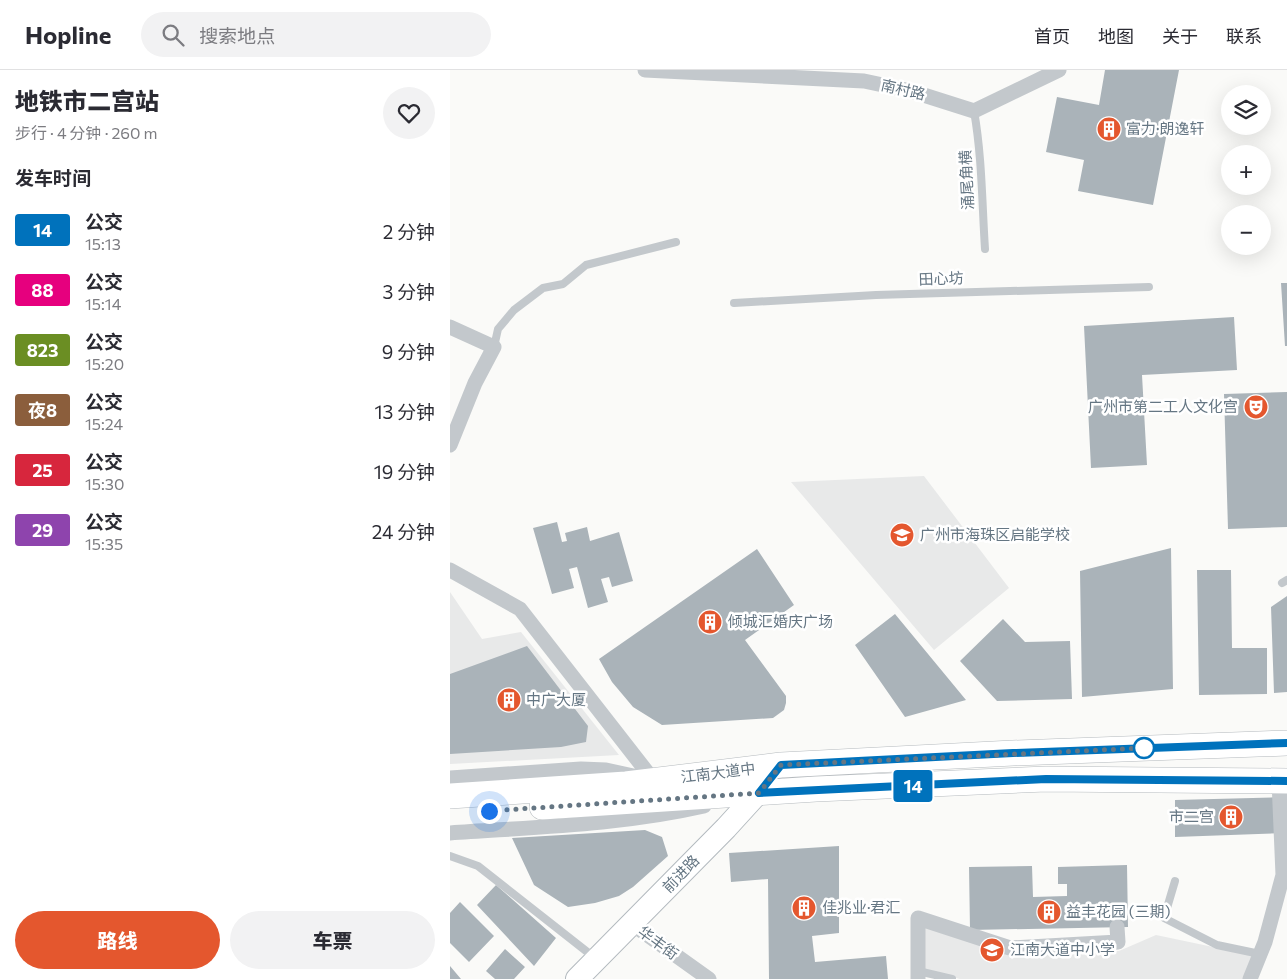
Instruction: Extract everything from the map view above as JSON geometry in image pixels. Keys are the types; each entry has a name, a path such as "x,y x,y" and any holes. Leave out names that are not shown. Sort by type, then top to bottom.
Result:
{"main road":[{"name":"江南大道中","path":"450,796 654,781 781,765 1013,753 1287,743"},
{"name":"前进路","path":"577,979 759,793 781,765"},
{"name":"江南大道中","path":"450,814 759,793 1055,779 1283,781"}],"street":[{"name":"南村路","path":"645,70 865,78 974,111"},
{"path":"974,111 1059,70"},
{"path":"450,327 494,346 475,383 450,445"},
{"path":"450,570 520,609 654,781"},
{"path":"450,778 581,769 606,770 654,781"},
{"path":"1250,979 1260,954 1283,876 1283,781"},
{"path":"450,833 645,817 672,813 759,793"},
{"path":"918,975 918,918 1010,948 1118,942 1117,927"},
{"name":"华丰街","path":"632,924 709,979"}],"lane":[{"name":"涌尾角横","path":"974,111 980,160 984,249"},
{"path":"494,346 498,329 508,316 543,288 563,284 586,265 676,242"},
{"name":"田心坊","path":"734,303 876,295 1149,288"},
{"path":"450,856 478,866 597,959"},
{"path":"1175,881 1164,918 1217,945 1260,954"},
{"path":"918,975 952,979"}],"shaded area":[{"name":"广州市海珠区启能学校","path":"924,476 1009,588 934,650 791,482"},
{"name":"中广大厦","path":"450,592 482,639 521,632 619,755 450,764"},
{"name":"江南大道中小学","path":"920,921 1010,950 1119,951 1156,935 1256,956 1246,979 960,979 921,969"}],"building":[{"name":"富力·朗逸轩","path":"1105,70 1179,70 1153,205 1078,191 1084,160 1046,152 1057,97 1099,105"},
{"path":"1281,283 1287,283 1287,346 1285,346"},
{"path":"1234,317 1237,370 1142,375 1147,465 1091,468 1084,326"},
{"path":"1287,392 1287,527 1228,529 1224,394"},
{"path":"557,522 562,542 567,541 565,533 587,527 590,541 619,532 633,581 612,587 609,577 601,579 608,602 588,608 577,567 569,569 574,588 552,594 533,528"},
{"path":"1171,548 1173,689 1082,697 1080,571"},
{"name":"倾城汇婚庆广场","path":"757,549 794,605 745,640 786,696 784,710 773,718 662,725 633,707 612,682 599,659"},
{"path":"1197,570 1231,570 1232,648 1267,648 1267,694 1199,695"},
{"path":"1287,596 1287,692 1274,693 1271,607"},
{"path":"895,614 966,700 905,717 855,645"},
{"path":"1003,619 1025,642 1070,641 1072,699 997,701 960,661"},
{"name":"中广大厦","path":"527,646 588,726 586,742 561,747 450,754 450,674"},
{"name":"市二宫","path":"1287,797 1287,833 1175,837 1175,800"},
{"path":"645,830 662,837 668,856 633,887 619,896 595,903 568,907 534,885 512,838"},
{"name":"佳兆业·君汇","path":"839,846 839,933 812,936 815,962 886,956 888,979 769,979 768,879 731,882 729,853"},
{"name":"益丰花园 (三期)","path":"1127,865 1128,927 970,930 969,867 1032,866 1033,897 1067,896 1067,884 1058,884 1058,867"},
{"path":"496,885 556,938 534,966 477,905"},
{"path":"460,902 494,936 469,962 450,943 450,913"},
{"path":"505,949 525,967 514,979 495,979 486,971"},
{"path":"450,966 461,979 450,979"}],"bus line":[{"name":"14","path":"1287,743 1013,753 781,765 759,793 1073,778 1287,781"}],"place":[{"name":"富力·朗逸轩","path":"1109,129"},
{"name":"广州市第二工人文化宫","path":"1256,407"},
{"name":"广州市海珠区启能学校","path":"902,535"},
{"name":"倾城汇婚庆广场","path":"710,622"},
{"name":"中广大厦","path":"509,700"},
{"name":"市二宫","path":"1231,817"},
{"name":"佳兆业·君汇","path":"804,908"},
{"name":"益丰花园 (三期)","path":"1049,912"},
{"name":"江南大道中小学","path":"992,950"}],"route":[{"path":"489,811 759,793 781,765 1144,748"}]}
